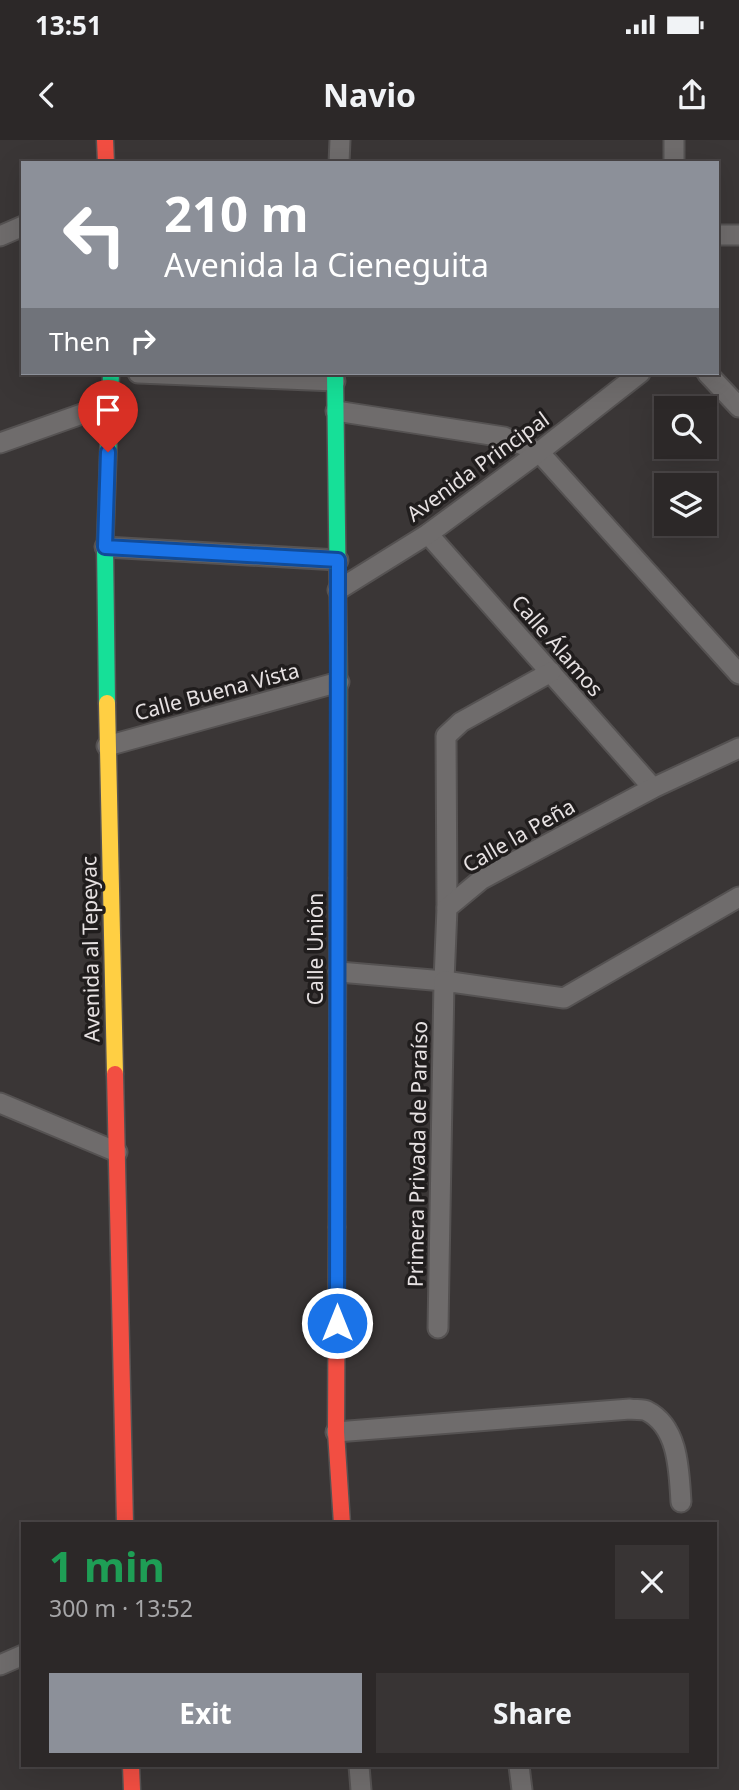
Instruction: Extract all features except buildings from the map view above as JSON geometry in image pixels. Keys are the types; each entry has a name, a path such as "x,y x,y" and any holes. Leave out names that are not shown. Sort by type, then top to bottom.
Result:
{"street":[{"path":"105,140 106,161"},
{"path":"339,161 340,140"},
{"path":"674,140 674,161"},
{"path":"0,236 21,227"},
{"path":"719,235 739,235"},
{"name":"Avenida al Tepeyac","path":"111,375 105,547 107,746 125,1522"},
{"path":"236,375 335,377"},
{"name":"Avenida Principal","path":"338,590 428,534 637,375"},
{"path":"710,375 739,407"},
{"name":"Calle Unión","path":"335,377 339,682 336,1432 342,1522"},
{"path":"0,443 110,404"},
{"path":"336,411 504,437 539,452 739,674"},
{"name":"Calle Álamos","path":"428,534 653,788"},
{"path":"105,547 338,560"},
{"path":"444,981 447,908 446,736 461,722 551,672"},
{"name":"Calle Buena Vista","path":"107,746 339,682"},
{"name":"Calle la Peña","path":"447,908 482,879 653,788 739,748"},
{"path":"339,972 444,981 564,998 739,897"},
{"name":"Primera Privada de Paraíso","path":"438,1328 444,981"},
{"path":"0,1103 117,1152"},
{"path":"336,1432 617,1410 647,1411 666,1427 679,1463 681,1502"},
{"path":"0,1665 21,1656"},
{"path":"131,1767 132,1790"},
{"path":"359,1767 360,1790"},
{"path":"519,1767 522,1790"}],"traffic: fast":[{"path":"107,703 105,547 111,375"},
{"path":"335,375 339,682 338,878"}],"traffic: slow":[{"path":"107,703 115,1074"},
{"path":"337,1227 338,878"}],"traffic: jam":[{"path":"105,140 106,161"},
{"path":"115,1074 125,1522"},
{"path":"337,1227 336,1432 342,1522"},
{"path":"131,1767 132,1790"}],"route":[{"path":"108,452 105,547 338,560 337,1323"}]}
